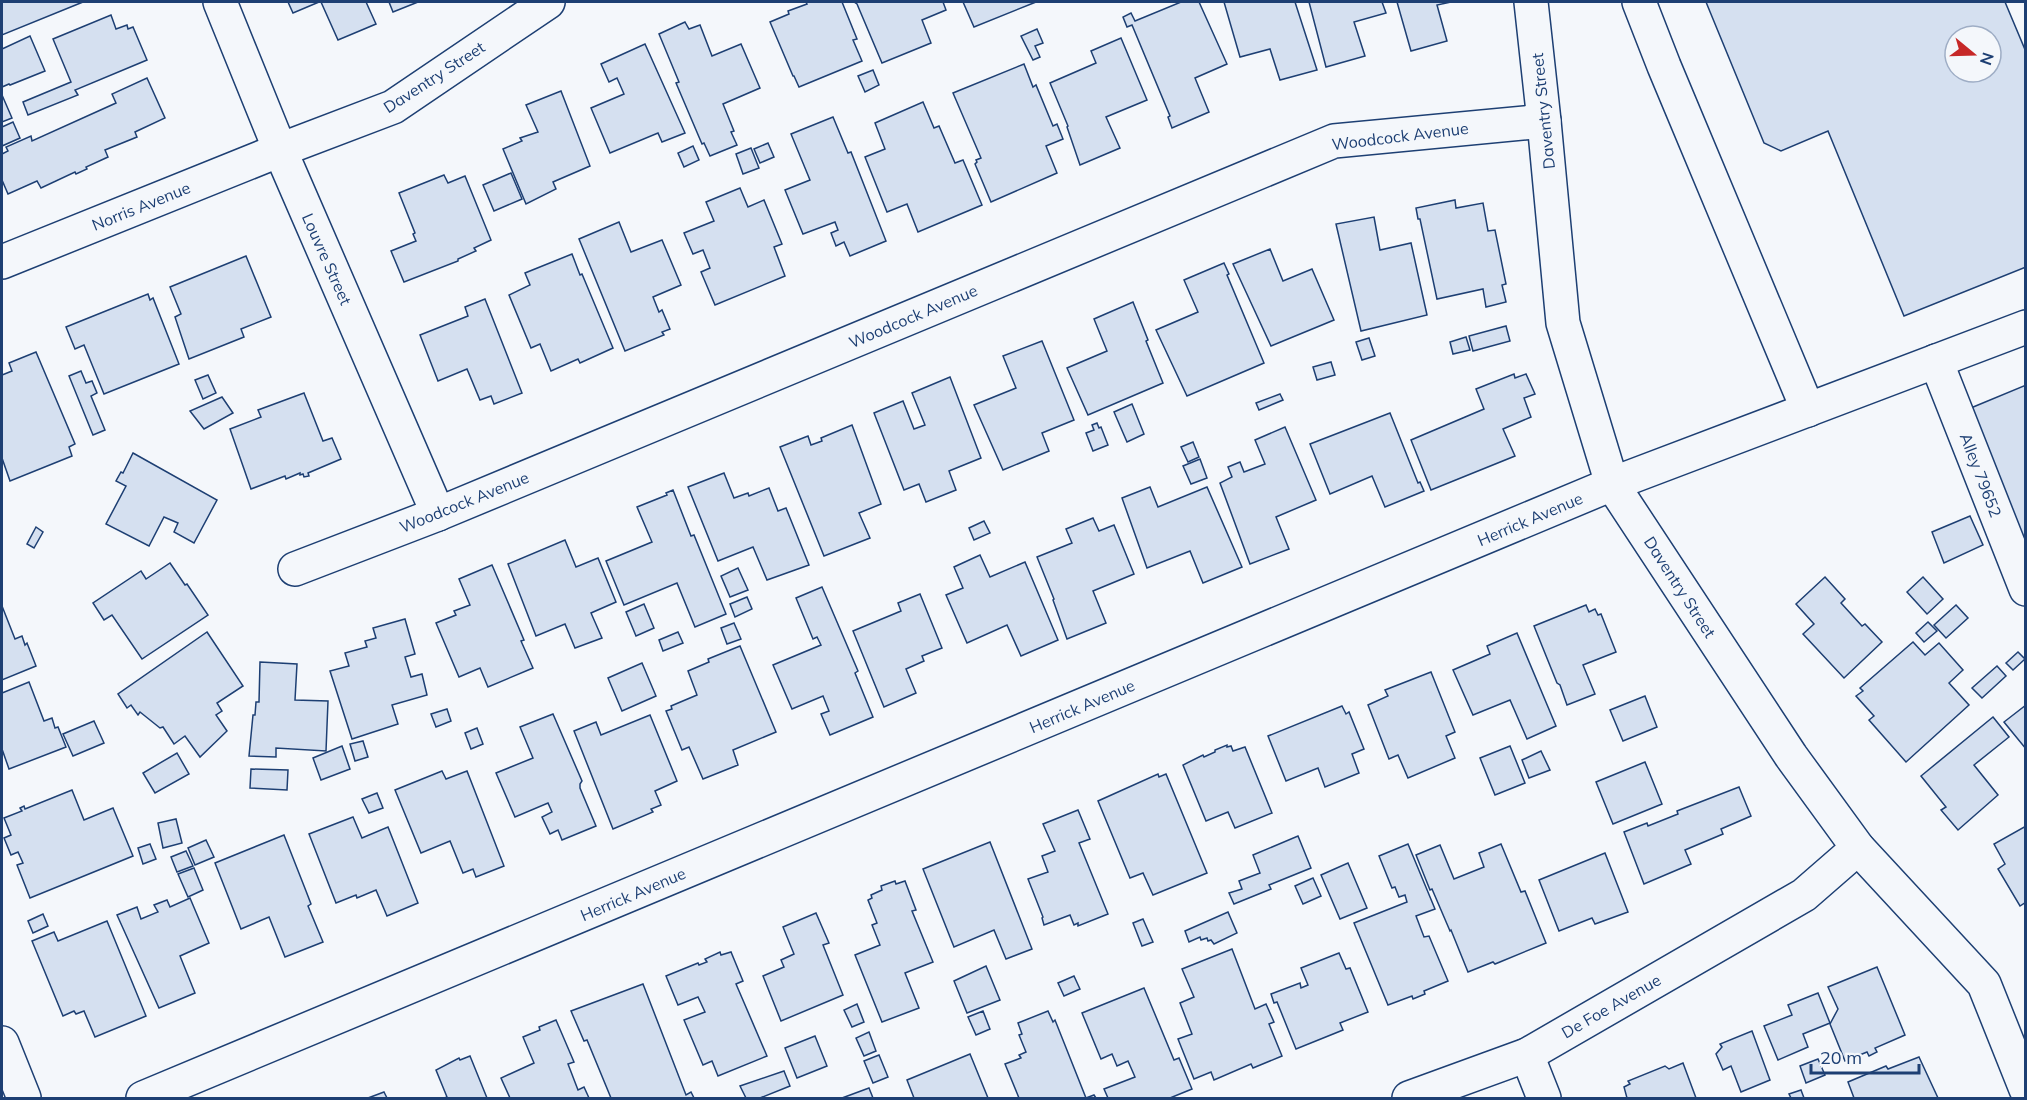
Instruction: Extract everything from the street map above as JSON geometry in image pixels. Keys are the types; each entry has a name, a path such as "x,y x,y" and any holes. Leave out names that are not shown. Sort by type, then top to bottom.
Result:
{"street":[{"name":"Louvre Street","path":"220,2 280,150 438,514"},
{"name":"Daventry Street","path":"280,150 393,107 548,2"},
{"name":"Daventry Street","path":"1531,2 1563,323 1612,484 1791,756 1858,848 1984,984 2025,1089"},
{"path":"1639,2 1808,410"},
{"name":"Woodcock Avenue","path":"295,568 438,514 1334,141 1544,121"},
{"name":"Norris Avenue","path":"3,257 280,150"},
{"name":"Herrick Avenue","path":"143,1098 1612,484 2025,327"},
{"name":"Alley 79652","path":"1936,361 2025,590"},
{"name":"De Foe Avenue","path":"1409,1098 1527,1055 1804,895 1858,848"},
{"path":"2,1043 24,1098"},
{"path":"1527,1055 1544,1098"}],"building":[{"path":"2,2 83,2 2,35"},
{"path":"288,2 319,2 293,13"},
{"path":"321,2 366,2 376,24 338,40"},
{"path":"389,2 418,2 393,12"},
{"path":"806,2 842,2 857,39 853,40 862,61 799,87 770,22 789,14 788,11 807,4"},
{"path":"854,2 943,2 946,10 922,20 931,43 882,63 857,4"},
{"path":"963,2 1036,2 974,27"},
{"path":"1181,2 1199,2 1227,64 1195,78 1209,112 1172,128 1168,117 1170,116 1132,25 1127,27 1123,17 1131,13 1135,21"},
{"path":"1224,2 1295,2 1317,70 1280,80 1270,49 1240,57"},
{"path":"1309,2 1382,2 1386,13 1354,22 1365,56 1326,67"},
{"path":"1397,2 1451,2 1437,5 1447,41 1411,51"},
{"path":"1706,2 2005,2 2026,52 2026,267 1904,316 1828,131 1781,151 1764,143"},
{"path":"111,15 116,29 127,25 128,29 133,27 147,60 75,90 78,95 28,115 23,102 71,82 53,39"},
{"path":"685,22 689,29 700,25 712,56 741,44 760,88 723,104 737,145 710,156 704,143 702,144 676,83 679,82 659,34"},
{"path":"1037,29 1043,43 1035,46 1040,57 1033,60 1021,36"},
{"path":"30,36 45,71 2,87 2,49"},
{"path":"1121,38 1147,100 1106,117 1120,148 1080,165 1068,126 1050,83 1096,63 1091,51"},
{"path":"645,44 685,133 662,142 658,133 610,153 591,108 624,94 617,78 609,82 601,64"},
{"path":"1024,64 1033,87 1036,85 1053,126 1057,124 1063,139 1046,146 1057,173 991,202 975,164 976,160 981,158 953,93"},
{"path":"873,70 879,85 865,92 858,76"},
{"path":"147,78 165,118 135,132 137,137 105,150 108,157 86,167 87,169 76,174 75,172 41,188 37,181 8,194 2,180 2,154 8,151 6,147 31,136 32,141 116,103 112,94"},
{"path":"561,91 590,166 553,182 556,189 526,204 503,149 522,141 520,138 538,132 526,105"},
{"path":"2,95 12,118 2,122"},
{"path":"923,102 934,128 939,126 955,163 963,160 982,205 918,232 907,204 887,212 865,157 885,149 875,123"},
{"path":"833,117 848,153 851,152 886,241 850,256 844,242 836,246 831,233 838,230 835,222 803,234 785,190 810,180 791,134"},
{"path":"13,122 20,138 2,146 2,127"},
{"path":"768,143 774,157 760,163 754,149"},
{"path":"693,146 699,160 684,167 678,153"},
{"path":"751,148 759,168 743,174 736,154"},
{"path":"511,173 522,199 494,211 483,185"},
{"path":"444,175 448,183 465,176 491,240 474,248 476,251 458,261 404,282 391,251 416,241 399,193"},
{"path":"740,188 748,207 764,200 782,244 774,247 785,276 715,305 701,272 710,268 703,250 693,254 684,233 714,221 706,202"},
{"path":"1455,200 1456,208 1483,203 1488,231 1495,230 1506,284 1502,285 1506,302 1486,307 1483,289 1437,299 1416,208"},
{"path":"1374,217 1380,250 1411,243 1427,315 1361,331 1336,224"},
{"path":"619,222 631,252 662,240 681,285 653,297 659,312 662,310 670,329 662,332 664,335 625,351 579,239"},
{"path":"1270,249 1283,281 1312,269 1334,320 1271,346 1233,264"},
{"path":"572,254 613,348 580,363 578,359 551,371 540,344 531,348 509,295 530,285 525,273"},
{"path":"246,256 271,317 241,329 244,337 189,359 175,317 181,314 170,287"},
{"path":"1224,263 1264,363 1187,396 1156,330 1198,312 1184,280"},
{"path":"148,294 150,300 153,298 179,364 104,394 84,345 75,349 66,327"},
{"path":"485,299 522,393 494,404 491,396 480,400 467,369 438,381 420,335 468,316 465,307"},
{"path":"1133,302 1163,383 1088,415 1067,368 1107,351 1094,319"},
{"path":"1506,326 1510,341 1473,351 1469,336"},
{"path":"1466,337 1470,350 1453,354 1450,342"},
{"path":"1369,338 1375,356 1362,360 1356,342"},
{"path":"1042,341 1074,420 1042,433 1049,451 1003,470 974,405 1016,388 1003,356"},
{"path":"36,352 75,444 69,447 72,456 10,481 2,458 2,375 12,371 9,363"},
{"path":"1331,362 1335,375 1317,380 1313,367"},
{"path":"81,371 86,383 92,381 97,393 91,396 105,430 93,435 69,376"},
{"path":"1514,374 1515,378 1526,374 1535,394 1524,398 1531,417 1503,429 1515,456 1431,490 1411,440 1484,409 1476,389"},
{"path":"208,375 216,393 203,399 195,380"},
{"path":"950,377 981,458 949,471 956,490 926,502 919,484 904,490 874,413 903,401 914,429 925,425 912,393"},
{"path":"2026,385 2026,555 1966,410"},
{"path":"304,393 323,441 332,438 341,459 308,473 309,476 304,477 300,473 286,479 285,476 251,489 230,429 261,417 258,410"},
{"path":"1280,394 1283,400 1259,410 1256,403"},
{"path":"222,397 233,413 204,429 190,411"},
{"path":"1132,404 1144,434 1127,442 1114,412"},
{"path":"1390,413 1418,483 1420,482 1424,491 1385,507 1372,476 1330,494 1310,444"},
{"path":"1097,423 1108,445 1093,451 1086,433 1094,430 1092,425"},
{"path":"852,425 881,504 859,513 870,538 824,556 780,447 808,436 811,445 822,441 821,438"},
{"path":"1285,427 1316,500 1276,517 1289,549 1250,564 1220,483 1232,477 1228,467 1240,462 1244,472 1265,464 1255,440"},
{"path":"1193,442 1199,457 1188,462 1181,447"},
{"path":"133,453 217,500 194,543 174,532 178,523 164,517 149,546 106,524 126,486 116,481 121,472 123,473"},
{"path":"1200,459 1207,478 1191,484 1183,466"},
{"path":"724,473 734,498 748,493 749,496 769,488 778,511 786,508 809,565 767,580 753,547 718,561 688,487"},
{"path":"1150,487 1158,507 1207,487 1242,567 1203,583 1190,551 1147,568 1122,498"},
{"path":"673,490 726,614 695,627 677,583 624,605 606,561 652,542 637,507 667,495 666,493"},
{"path":"1970,516 1983,545 1944,563 1932,532"},
{"path":"1093,518 1099,531 1114,525 1134,574 1093,591 1106,623 1067,639 1037,557 1072,543 1066,529"},
{"path":"984,521 990,533 974,540 969,528"},
{"path":"36,527 43,532 34,548 27,544"},
{"path":"565,540 576,567 598,558 616,602 591,613 602,638 575,648 565,624 536,636 508,564"},
{"path":"980,555 990,577 1025,562 1058,640 1021,656 1007,625 967,643 946,595 963,588 954,567"},
{"path":"170,563 208,615 142,659 112,615 104,620 93,603 141,571 146,579"},
{"path":"492,565 524,640 521,641 533,668 488,687 480,668 459,677 436,623 456,615 454,611 470,605 459,579"},
{"path":"738,568 748,590 730,597 721,576"},
{"path":"1825,577 1845,599 1841,603 1862,626 1865,624 1882,642 1844,678 1803,634 1814,624 1796,604"},
{"path":"1923,577 1943,599 1927,614 1907,592"},
{"path":"822,587 858,671 855,673 873,717 830,735 821,714 829,711 823,696 792,709 773,665 821,645 817,637 813,639 796,598"},
{"path":"920,594 942,648 922,656 924,661 906,669 916,693 884,707 853,631 901,611 898,603"},
{"path":"747,597 752,609 735,617 730,604"},
{"path":"644,604 654,628 636,636 626,612"},
{"path":"1586,605 1589,612 1595,609 1598,615 1601,614 1616,652 1583,665 1595,694 1567,705 1534,626"},
{"path":"1956,605 1968,618 1946,638 1934,625"},
{"path":"2,606 15,639 22,636 36,666 2,680"},
{"path":"405,619 415,654 405,657 411,677 422,674 427,695 392,705 398,724 352,739 330,671 349,666 345,653 367,647 365,641 376,638 373,628"},
{"path":"1928,622 1937,631 1924,642 1916,633"},
{"path":"734,623 741,639 727,644 721,628"},
{"path":"207,632 243,686 217,703 222,711 216,715 227,731 200,757 185,736 174,744 163,727 160,728 140,712 138,715 131,705 127,708 118,694"},
{"path":"678,632 683,643 663,651 659,640"},
{"path":"1517,633 1556,726 1527,739 1510,700 1473,715 1453,670 1490,654 1487,646"},
{"path":"1913,642 1925,655 1939,643 1963,670 1949,683 1969,705 1906,762 1869,720 1874,716 1856,696 1863,691 1860,688"},
{"path":"740,646 776,732 733,750 738,765 703,779 689,747 682,750 666,711 672,709 671,706 697,695 688,671 709,662 708,659"},
{"path":"2018,652 2025,659 2013,670 2006,663"},
{"path":"260,662 297,664 295,700 328,701 326,751 276,748 276,757 249,756 253,715 255,715 256,702 259,702"},
{"path":"642,663 656,696 622,711 608,678"},
{"path":"1997,666 2006,676 1982,698 1972,688"},
{"path":"1431,672 1455,732 1446,736 1455,758 1408,778 1398,755 1389,759 1368,705 1388,696 1385,690"},
{"path":"29,682 44,721 52,718 66,747 9,769 2,749 2,693"},
{"path":"1645,696 1657,727 1623,741 1610,710"},
{"path":"2026,705 2026,749 2004,722"},
{"path":"1342,706 1346,714 1349,712 1364,749 1352,754 1359,773 1325,787 1318,768 1286,781 1268,736"},
{"path":"447,709 451,721 436,727 431,714"},
{"path":"553,714 582,781 580,788 596,826 562,840 558,830 550,834 542,817 552,812 548,803 515,817 496,773 533,758 520,727"},
{"path":"650,715 677,781 655,791 661,805 651,809 653,812 613,829 574,731 596,722 601,735"},
{"path":"1993,717 2009,737 1974,765 1998,795 1958,830 1941,810 1946,807 1921,776"},
{"path":"94,721 104,743 73,756 63,734"},
{"path":"477,728 483,744 471,749 465,733"},
{"path":"363,741 368,757 355,761 350,744"},
{"path":"1227,745 1227,747 1231,746 1233,751 1245,747 1272,813 1235,828 1228,812 1206,821 1183,765"},
{"path":"342,746 350,769 321,780 313,758"},
{"path":"1510,746 1525,783 1495,795 1480,758"},
{"path":"1541,751 1550,770 1529,778 1522,760"},
{"path":"177,753 189,774 155,793 143,773"},
{"path":"1645,762 1662,804 1613,824 1596,782"},
{"path":"251,769 288,770 287,790 250,788"},
{"path":"442,771 446,779 467,771 504,866 476,877 473,869 463,873 450,841 421,853 395,790"},
{"path":"1158,774 1159,777 1166,774 1207,873 1153,895 1143,873 1130,878 1098,801"},
{"path":"1739,787 1751,816 1721,829 1723,834 1685,850 1691,864 1644,884 1624,832 1647,823 1648,826 1678,814 1677,811"},
{"path":"72,790 84,820 113,808 133,856 30,898 17,865 23,863 18,852 11,855 4,838 11,835 4,818 22,811 20,808 24,806 25,809"},
{"path":"377,793 383,808 369,813 362,799"},
{"path":"1078,810 1090,839 1079,843 1108,914 1078,926 1078,923 1074,925 1070,915 1044,925 1028,879 1048,872 1042,856 1055,851 1043,824"},
{"path":"353,817 362,838 388,827 418,903 387,916 376,890 336,903 309,834"},
{"path":"176,819 182,843 163,848 158,823"},
{"path":"2026,826 2026,902 2020,906 1998,869 2005,864 1994,844"},
{"path":"284,835 323,942 285,957 269,917 241,929 215,863"},
{"path":"1298,836 1311,868 1269,885 1271,889 1234,904 1229,893 1242,889 1239,881 1260,873 1253,855"},
{"path":"206,840 214,857 195,865 188,848"},
{"path":"990,842 1032,949 1006,959 994,930 954,947 923,869"},
{"path":"150,844 156,859 143,864 138,848"},
{"path":"1408,844 1435,909 1416,916 1424,937 1429,936 1448,981 1424,991 1425,994 1413,999 1412,996 1388,1005 1354,923 1407,902 1405,895 1399,897 1395,887 1392,888 1379,856"},
{"path":"1501,844 1521,892 1525,891 1546,943 1495,964 1493,962 1468,972 1416,855 1440,845 1454,879 1484,867 1479,853"},
{"path":"186,851 193,866 177,872 171,857"},
{"path":"1605,853 1628,912 1595,924 1592,918 1559,931 1539,880"},
{"path":"1348,863 1367,908 1340,919 1321,875"},
{"path":"194,868 203,890 188,897 178,874"},
{"path":"1313,878 1321,896 1303,904 1295,886"},
{"path":"895,881 896,884 905,881 916,910 912,911 933,962 905,973 919,1008 882,1022 855,955 880,945 872,925 877,923 868,900 872,898 871,895 882,890 881,886"},
{"path":"190,898 209,943 180,956 195,993 159,1008 117,915 137,907 141,919 158,912 154,905 167,900 170,907"},
{"path":"1228,912 1237,933 1214,944 1207,938 1201,940 1200,937 1189,942 1185,931"},
{"path":"816,913 829,943 823,945 843,995 781,1021 763,976 784,967 781,960 794,954 783,927"},
{"path":"43,914 48,926 33,933 28,921"},
{"path":"1143,919 1153,942 1142,946 1133,923"},
{"path":"107,921 146,1016 95,1037 84,1011 76,1014 74,1011 63,1016 32,941 54,932 58,941"},
{"path":"1232,949 1255,1009 1266,1004 1274,1022 1269,1024 1282,1056 1253,1068 1251,1064 1214,1080 1211,1072 1194,1079 1178,1039 1192,1034 1180,1003 1194,997 1182,969"},
{"path":"720,952 721,955 731,952 743,981 736,984 767,1056 718,1076 712,1061 703,1065 684,1020 705,1012 698,997 678,1005 666,976 698,963 699,965 707,962 705,959"},
{"path":"1339,953 1346,969 1350,968 1368,1012 1340,1023 1343,1030 1296,1049 1277,1002 1274,1003 1271,994 1300,983 1301,988 1308,985 1301,968"},
{"path":"986,966 1000,1000 967,1013 954,981"},
{"path":"1877,967 1905,1035 1875,1048 1877,1052 1869,1056 1867,1052 1845,1061 1830,1024 1838,1009 1828,987"},
{"path":"1074,976 1080,989 1064,996 1058,983"},
{"path":"643,984 686,1095 691,1092 694,1098 611,1098 587,1040 584,1041 571,1011"},
{"path":"1144,988 1174,1060 1179,1058 1192,1089 1170,1098 1108,1098 1104,1089 1135,1077 1128,1061 1117,1066 1112,1054 1101,1059 1082,1013"},
{"path":"1818,993 1830,1023 1803,1034 1808,1047 1778,1060 1764,1026 1792,1015 1788,1005"},
{"path":"857,1004 864,1022 852,1027 844,1010"},
{"path":"983,1011 990,1029 976,1035 968,1017"},
{"path":"1048,1011 1053,1022 1055,1020 1086,1098 1019,1098 1005,1064 1021,1058 1019,1055 1026,1052 1019,1035 1022,1034 1018,1023"},
{"path":"556,1020 574,1062 568,1064 578,1090 584,1087 589,1098 510,1098 501,1078 534,1063 523,1037"},
{"path":"1752,1031 1770,1080 1741,1092 1731,1066 1723,1070 1716,1054 1722,1047 1720,1044"},
{"path":"869,1032 876,1051 864,1056 856,1038"},
{"path":"815,1036 827,1066 797,1078 785,1048"},
{"path":"970,1054 988,1098 914,1098 907,1080"},
{"path":"879,1055 888,1077 873,1083 864,1061"},
{"path":"470,1056 487,1098 444,1098 447,1097 436,1070 459,1058 460,1060"},
{"path":"1919,1057 1938,1098 1854,1098 1848,1082 1886,1066 1888,1069"},
{"path":"1818,1059 1825,1075 1806,1083 1800,1066"},
{"path":"1683,1063 1696,1098 1627,1098 1624,1087 1630,1084 1628,1081 1665,1066 1669,1069"},
{"path":"784,1071 790,1086 760,1098 746,1098 740,1086"},
{"path":"869,1088 873,1098 842,1098"},
{"path":"1801,1090 1804,1098 1791,1098 1789,1094"},
{"path":"384,1092 387,1098 368,1098"}]}
